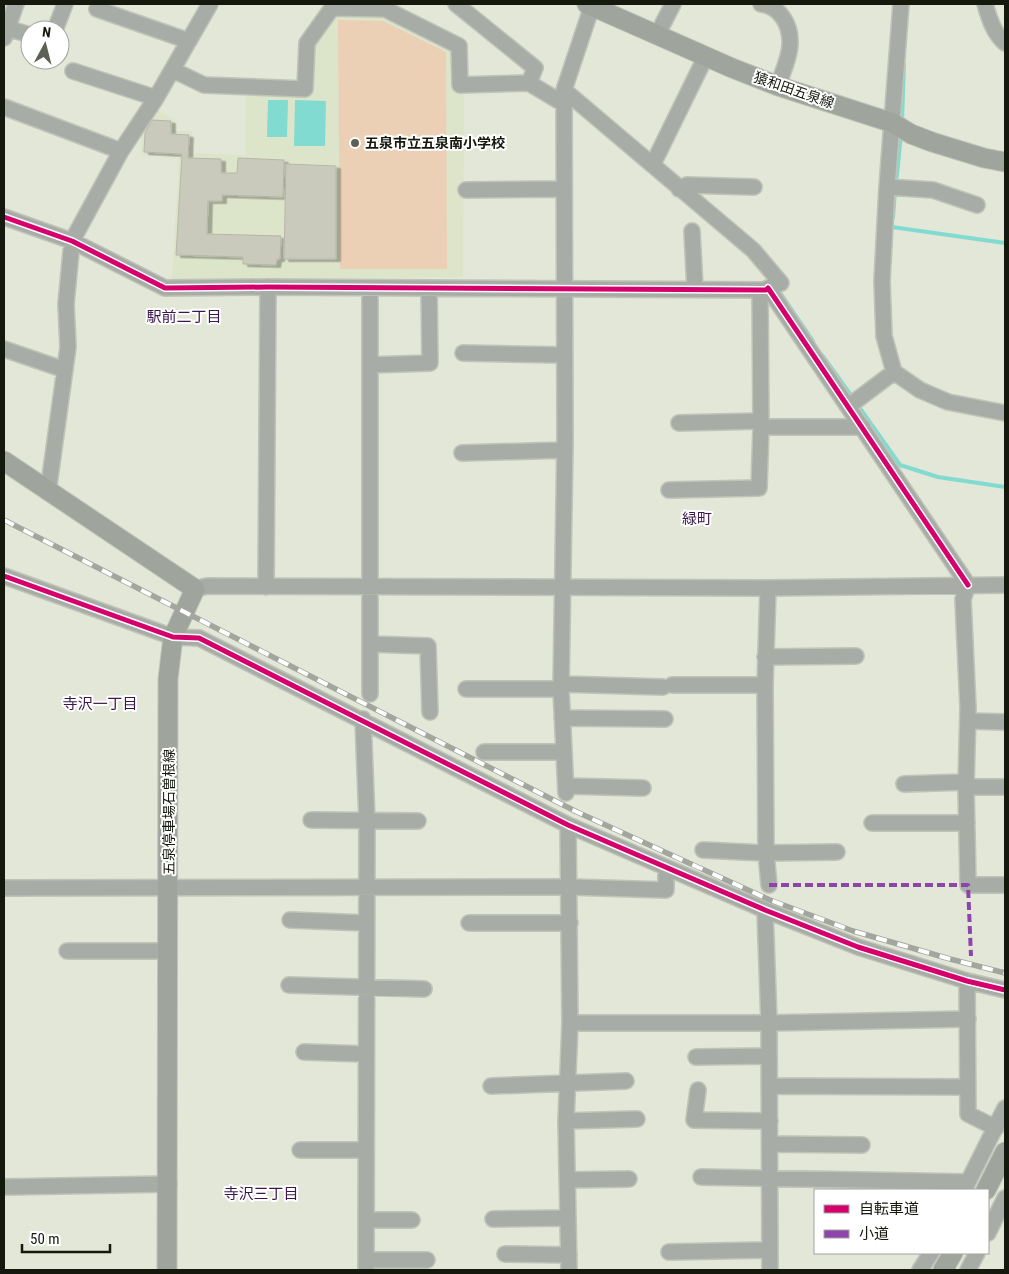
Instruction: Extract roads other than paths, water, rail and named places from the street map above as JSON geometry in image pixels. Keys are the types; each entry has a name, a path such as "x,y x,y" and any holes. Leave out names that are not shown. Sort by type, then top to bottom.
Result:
{"main road":[{"name":"猿和田五泉線","path":"589,5 778,86 893,122 911,134 932,142 984,158 1005,162"},
{"path":"4,461 195,589"},
{"name":"五泉停車場石曽根線","path":"167,1270 169,1184 168,679 173,637 195,589"},
{"path":"986,1189 1005,1152"},
{"path":"942,1270 952,1254"}],"street":[{"path":"16,4 6,33 20,34"},
{"path":"58,20 64,4"},
{"path":"48,492 68,347 66,304 72,241 121,151 173,70 210,4"},
{"path":"456,4 535,68 529,83"},
{"path":"658,33 673,4"},
{"path":"761,4 770,5 779,11 788,29 790,45 778,86"},
{"path":"901,4 893,122 886,188 882,290 884,336 894,372 920,390 948,402 1005,413"},
{"path":"985,4 988,17 1005,43"},
{"path":"589,5 564,98 565,450 561,686 566,789 643,788"},
{"path":"4,217 72,241 165,288 764,289 781,283 754,250 679,189 653,164 564,98 529,83 460,85 459,46 385,9 332,8 306,43 305,89 204,85 173,70"},
{"path":"97,9 189,41"},
{"path":"653,164 706,56"},
{"path":"73,71 156,98"},
{"path":"4,107 121,151"},
{"path":"679,189 687,185 754,187"},
{"path":"886,188 933,190 977,205"},
{"path":"466,190 563,189"},
{"path":"692,231 695,289"},
{"path":"266,587 268,287"},
{"path":"370,288 370,694"},
{"path":"370,365 430,364 429,288"},
{"path":"764,289 864,427 968,585"},
{"path":"669,490 759,488 764,289"},
{"path":"4,349 65,370"},
{"path":"463,353 564,354"},
{"path":"849,406 894,372"},
{"path":"679,423 864,427"},
{"path":"462,453 565,450"},
{"path":"5,581 173,637 199,638 568,824 666,867 765,910 858,947 967,981 1005,990"},
{"path":"968,585 963,599 968,721 966,785 968,885 1005,885"},
{"path":"195,589 207,586 371,589 768,588 1005,585"},
{"path":"768,588 765,685 766,853 769,884"},
{"path":"371,644 428,646 430,712"},
{"path":"765,657 856,656"},
{"path":"466,689 561,686 765,685"},
{"path":"562,718 664,719"},
{"path":"363,719 367,821 366,1265 427,1260"},
{"path":"968,721 1005,722"},
{"path":"484,752 564,752"},
{"path":"904,784 1005,787"},
{"path":"311,820 418,821"},
{"path":"872,823 967,823"},
{"path":"505,1254 569,1263 566,1121 570,1023 568,824"},
{"path":"703,850 766,853 837,852"},
{"path":"4,888 570,887 666,890 666,867"},
{"path":"765,910 770,1086 770,1270"},
{"path":"290,920 366,923"},
{"path":"469,923 570,923"},
{"path":"67,952 169,952"},
{"path":"967,981 968,1114 996,1128"},
{"path":"288,985 424,989"},
{"path":"570,1023 769,1023 968,1019"},
{"path":"304,1052 366,1054"},
{"path":"696,1057 769,1056"},
{"path":"491,1086 626,1081"},
{"path":"770,1086 968,1087"},
{"path":"698,1090 694,1120 770,1121"},
{"path":"701,1177 966,1186 1005,1108"},
{"path":"566,1121 637,1119"},
{"path":"770,1144 862,1145"},
{"path":"300,1150 366,1150"},
{"path":"568,1180 629,1179"},
{"path":"4,1187 169,1184"},
{"path":"989,1230 1005,1198"},
{"path":"493,1219 568,1218"},
{"path":"366,1220 412,1220"},
{"path":"669,1252 770,1250"},
{"path":"920,1270 931,1254"},
{"path":"968,1270 977,1254"}],"water":[{"path":"268,100 288,100 287,137 267,137"},
{"path":"295,100 326,101 325,146 294,146"}],"waterway":[{"path":"902,122 904,64"},
{"path":"896,185 901,134"},
{"path":"893,217 895,192"},
{"path":"892,224 892,227 1005,243"},
{"path":"779,291 813,341"},
{"path":"822,355 853,398"},
{"path":"857,404 900,465 938,477 1005,487"}],"railway":[{"path":"4,520 577,812 770,900 853,931 1005,973"}],"place":[{"name":"五泉市立五泉南小学校","path":"355,143"}],"district":[{"name":"駅前二丁目","path":"184,317"},
{"name":"緑町","path":"697,519"},
{"name":"寺沢一丁目","path":"100,704"},
{"name":"寺沢三丁目","path":"261,1194"}]}
